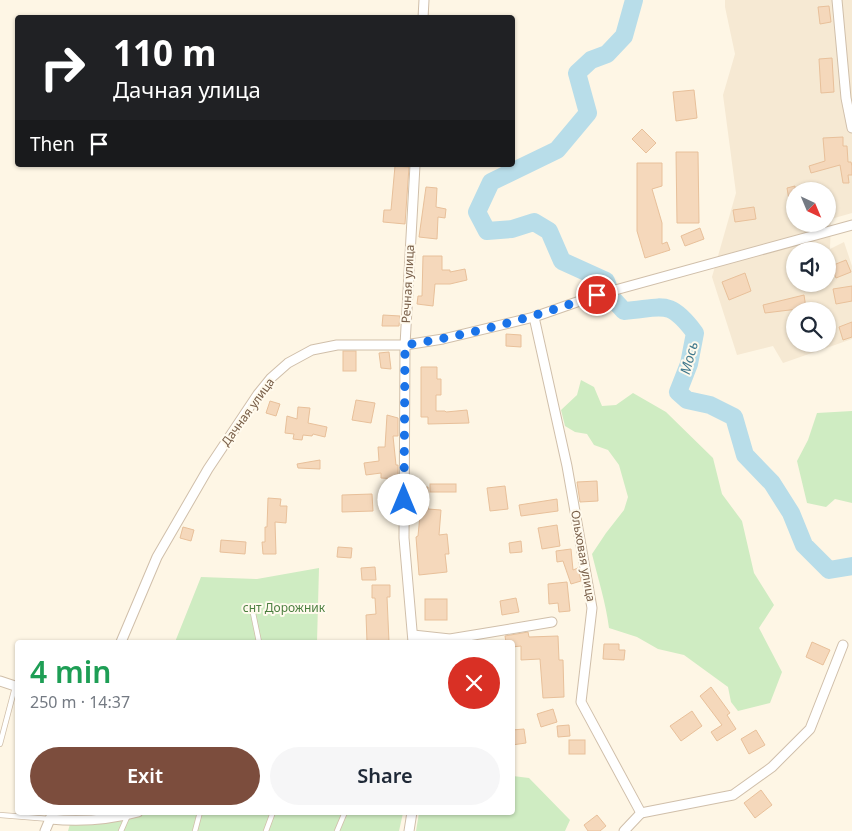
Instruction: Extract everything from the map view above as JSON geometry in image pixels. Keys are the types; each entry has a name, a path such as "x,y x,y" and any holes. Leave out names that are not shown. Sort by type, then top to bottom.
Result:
{"street":[{"path":"423,15 424,0"},
{"path":"837,0 846,98 852,128"},
{"name":"Речная улица","path":"413,639 404,538 405,345 415,167"},
{"name":"Дачная улица","path":"122,640 157,557 208,469 271,378 288,363 312,350 337,345 405,345 443,339 534,317 597,295 852,225"},
{"name":"Ольховая улица","path":"534,317 567,466 592,608 581,702 641,813"},
{"path":"413,639 450,639 552,622"},
{"path":"624,831 641,813 733,795 772,767 810,729 843,645"},
{"path":"0,681 15,687"},
{"path":"45,831 52,816 77,822 128,815"},
{"path":"409,831 412,815"}],"lane":[{"path":"253,613 259,640"},
{"path":"0,744 15,691"},
{"path":"0,815 52,816"},
{"path":"121,831 128,815"},
{"path":"195,831 199,815"},
{"path":"266,831 272,815"},
{"path":"338,831 344,815"}],"shaded area":[{"path":"725,0 852,0 852,213 836,218 836,182 786,182 786,232 831,232 830,242 786,242 786,292 836,292 836,246 844,242 852,266 852,339 836,345 836,302 786,302 786,352 815,352 783,363 773,346 737,355 712,277 736,193 723,95 735,54"}],"green space":[{"path":"581,380 594,387 602,406 616,405 633,393 666,412 713,458 722,494 742,521 754,573 774,605 759,628 782,672 770,703 738,711 731,702 728,687 684,655 658,649 637,637 609,628 592,554 624,510 628,497 619,465 608,450 594,445 587,434 575,432 565,426 561,410 577,395"},
{"path":"852,411 852,503 835,499 826,507 807,503 797,461 808,440 817,413"},
{"name":"снт Дорожник","path":"319,568 317,640 176,640 201,577 257,579"},
{"path":"515,776 529,778 570,820 565,831 416,831 419,815 515,815"},
{"path":"83,815 403,815 399,831 68,831 72,817"}],"building":[{"path":"829,6 831,22 820,24 818,7"},
{"path":"832,58 834,92 821,93 819,59"},
{"path":"694,90 697,118 676,121 673,92"},
{"path":"642,129 656,143 646,153 632,139"},
{"path":"843,137 843,146 847,146 848,162 851,162 852,166 852,175 848,175 849,183 843,183 840,165 811,173 809,166 825,161 823,138"},
{"path":"676,152 698,152 699,223 677,223"},
{"path":"637,163 662,163 662,186 652,189 662,223 662,244 667,242 670,250 645,258 637,231"},
{"path":"395,167 409,167 405,224 383,222 384,210 391,210"},
{"path":"426,187 437,188 436,207 446,209 445,218 438,217 437,239 419,237"},
{"path":"754,207 756,219 735,222 733,210"},
{"path":"700,228 704,239 685,246 681,236"},
{"path":"423,256 442,256 442,270 450,270 450,272 465,269 467,280 450,284 435,284 433,306 417,304 418,296 422,296"},
{"path":"846,260 851,272 836,278 836,264"},
{"path":"745,273 751,291 729,300 722,282"},
{"path":"852,286 852,301 836,304 834,292 836,292 836,289"},
{"path":"804,295 805,302 786,302 786,310 765,313 763,305"},
{"path":"383,315 400,316 399,326 382,326"},
{"path":"852,322 852,337 843,340 839,327"},
{"path":"506,334 521,335 521,347 506,346"},
{"path":"343,351 356,351 356,371 343,371"},
{"path":"389,352 391,369 381,368 379,353"},
{"path":"421,367 437,367 437,379 441,379 441,395 436,395 436,411 467,410 469,423 428,424 428,417 421,417"},
{"path":"356,400 375,403 371,423 352,420"},
{"path":"270,401 280,404 276,416 266,413"},
{"path":"298,407 310,408 308,423 327,427 325,437 313,434 312,436 303,435 302,440 293,439 294,434 285,433 287,416 297,419"},
{"path":"387,415 398,418 398,436 393,436 396,465 398,465 398,479 381,478 381,473 366,475 364,463 379,461 378,447 385,447"},
{"path":"320,460 320,469 298,468 297,464"},
{"path":"597,481 598,501 580,502 577,482"},
{"path":"430,484 456,484 456,492 430,492"},
{"path":"505,486 508,509 490,511 487,488"},
{"path":"428,487 428,509 441,510 439,535 447,534 449,554 445,554 447,572 419,575 416,537 418,536 421,504 416,504 416,488"},
{"path":"372,494 373,511 342,512 342,495"},
{"path":"268,498 281,499 280,506 287,506 286,523 275,522 276,554 263,554 262,542 265,542"},
{"path":"557,499 558,511 521,516 519,505"},
{"path":"557,525 560,546 542,549 538,528"},
{"path":"183,527 194,530 191,541 180,538"},
{"path":"221,540 246,542 245,554 220,552"},
{"path":"521,541 522,552 510,553 509,543"},
{"path":"338,547 352,548 351,558 337,557"},
{"path":"571,549 573,570 578,568 581,581 571,584 563,561 557,562 556,551"},
{"path":"375,567 376,580 362,580 361,568"},
{"path":"567,582 570,611 559,612 558,603 549,604 548,584"},
{"path":"372,585 390,585 390,597 387,597 389,640 367,640 366,615 376,614 375,598 372,598"},
{"path":"516,598 519,612 502,615 500,601"},
{"path":"425,599 447,599 447,620 425,620"},
{"path":"528,632 529,637 558,636 559,660 563,660 564,697 543,698 540,659 521,660 521,646 515,647 515,640 506,640 505,636"},
{"path":"812,642 830,650 823,665 806,657"},
{"path":"604,644 619,644 619,650 625,650 624,660 603,659"},
{"path":"711,687 730,713 727,715 736,729 717,741 711,732 722,725 700,696"},
{"path":"553,709 557,722 541,727 537,714"},
{"path":"692,711 702,726 681,741 670,726"},
{"path":"569,725 570,736 558,737 557,726"},
{"path":"524,729 526,743 515,745 515,730"},
{"path":"756,730 765,745 749,754 741,739"},
{"path":"569,740 585,740 585,754 569,754"},
{"path":"761,790 772,805 755,818 744,803"},
{"path":"597,815 606,826 600,831 588,831 584,825"}],"waterway":[{"name":"Мось","path":"634,0 624,36 607,54 591,60 577,73 588,113 557,150 491,182 477,212 487,231 512,229 534,222 549,231 562,261 606,281 613,299 624,311 657,307 671,310 678,314 695,333 689,364 678,392 687,400 710,405 734,417 745,455 772,483 791,513 804,545 829,570 852,566"}],"route":[{"path":"404,500 405,345 443,339 534,317 597,295"}]}
